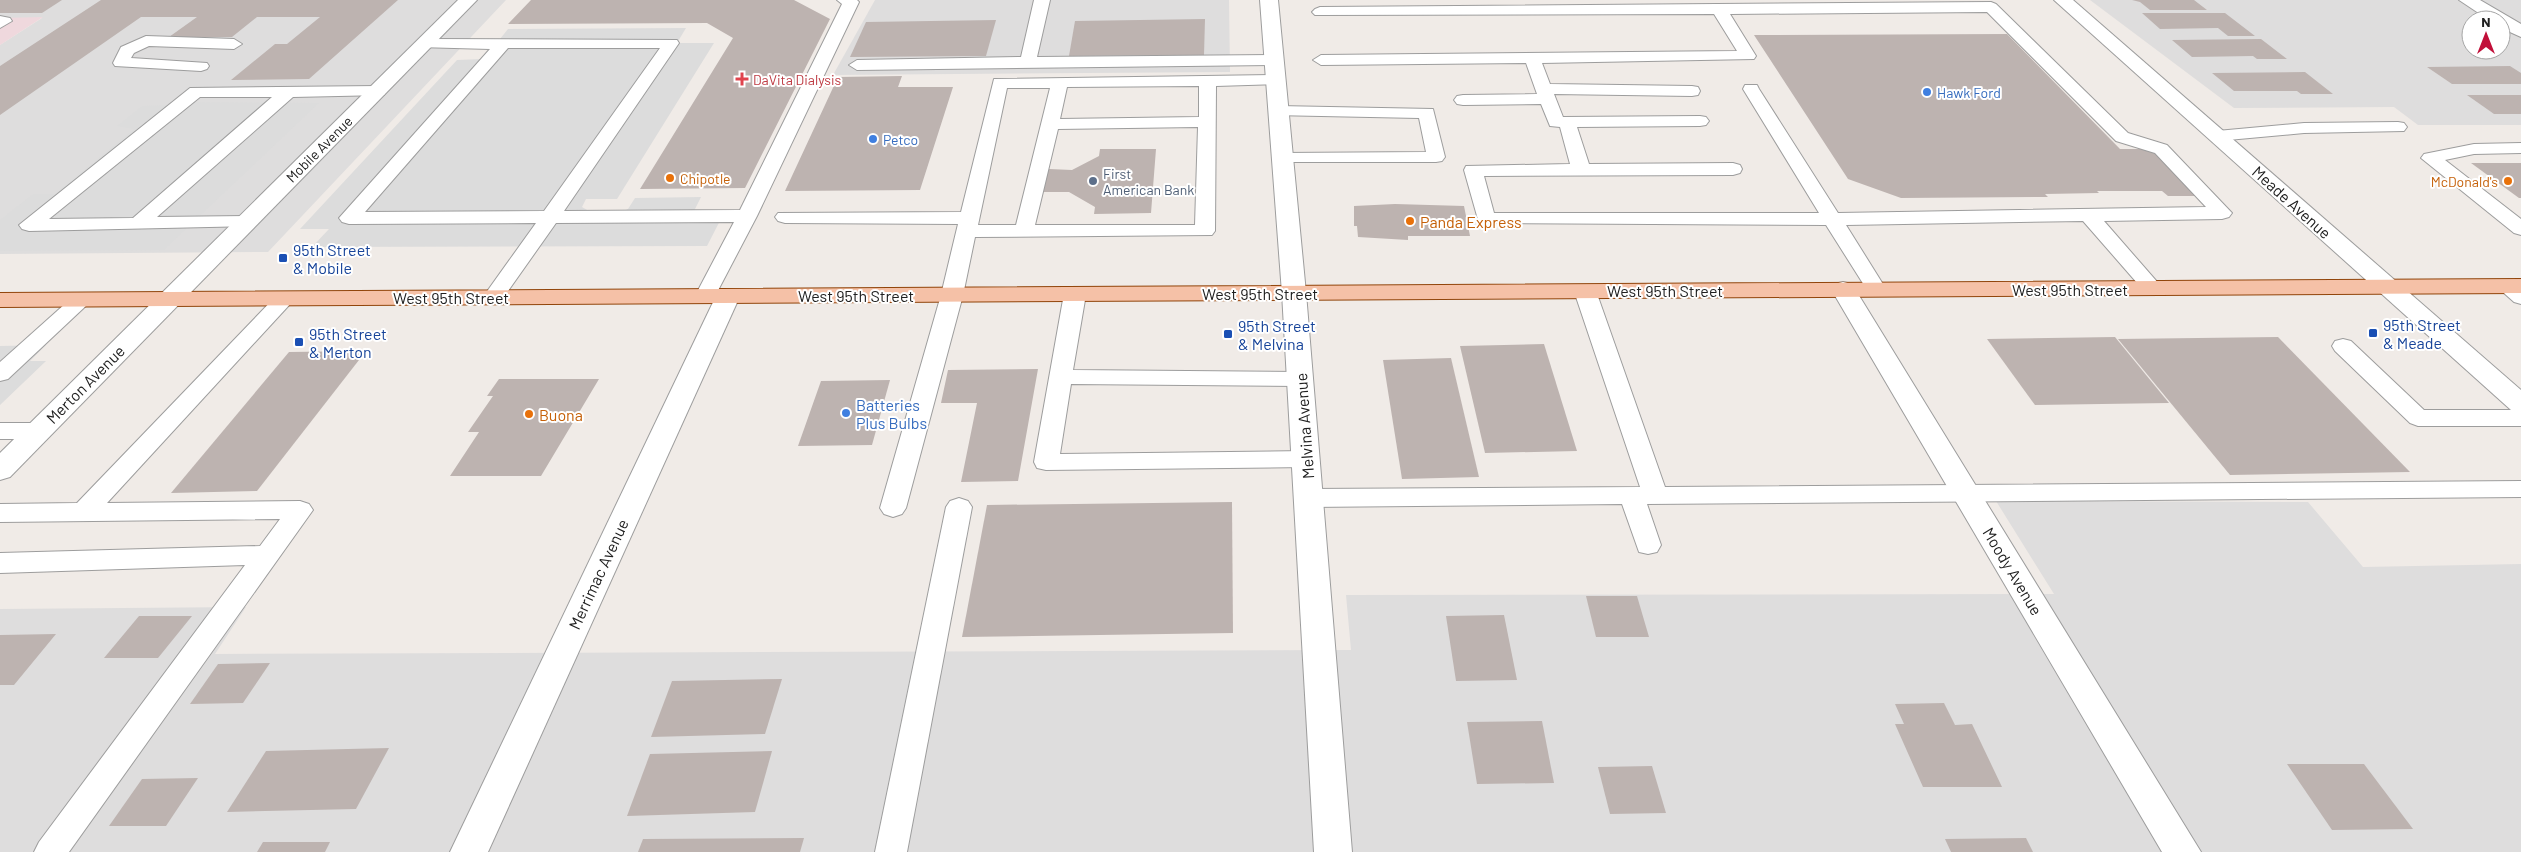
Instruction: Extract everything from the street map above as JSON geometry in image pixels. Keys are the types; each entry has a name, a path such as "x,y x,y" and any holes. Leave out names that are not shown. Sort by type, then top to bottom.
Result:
{"main road":[{"name":"West 95th Street","path":"0,300 2388,287 2516,290"}],"street":[{"name":"Mobile Avenue","path":"170,299 468,0"},
{"name":"Melvina Avenue","path":"1269,0 1294,293 1333,852"},
{"name":"Meade Avenue","path":"2063,0 2521,404"},
{"path":"2468,0 2521,32"},
{"name":"Moody Avenue","path":"1843,290 2182,852"},
{"name":"Merrimac Avenue","path":"469,852 717,296"},
{"name":"Merton Avenue","path":"0,470 170,299"}],"lane":[{"path":"717,296 747,216 851,2 845,0"},
{"path":"1028,62 1042,0"},
{"path":"1320,12 1991,7 2122,137 2161,149 2222,213 1832,219 1486,219 1473,170 1733,169"},
{"path":"1321,60 1748,56 1719,9"},
{"path":"1729,24 2006,22"},
{"path":"196,92 201,66 234,44 146,41 127,50 121,62 201,66"},
{"path":"424,44 671,43 494,297"},
{"path":"503,44 349,218 747,216"},
{"path":"1532,58 1556,122 1700,121"},
{"path":"857,65 1028,62 1275,70"},
{"path":"893,508 952,295 1000,83 1208,81 1275,70"},
{"path":"785,217 968,225 1024,231 1205,231 1208,81"},
{"path":"1024,231 1059,83"},
{"path":"1751,89 1876,290"},
{"path":"246,222 29,225 196,92 378,91"},
{"path":"1463,100 1546,94 1692,91"},
{"path":"139,224 288,92"},
{"path":"1278,112 1427,113 1436,158 1282,158"},
{"path":"1050,124 1207,122"},
{"path":"1567,122 1581,169"},
{"path":"2217,136 2304,128 2398,127"},
{"path":"2521,148 2474,150 2430,158 2521,229"},
{"path":"2496,210 2521,210"},
{"path":"2088,215 2152,288"},
{"path":"1585,291 1644,496 1648,546"},
{"path":"1075,294 1046,462 1306,459"},
{"path":"84,512 285,298"},
{"path":"0,374 82,299"},
{"path":"2343,346 2418,418 2521,418"},
{"path":"1060,378 1300,380"},
{"path":"0,432 39,431"},
{"path":"1308,498 2521,489"},
{"path":"891,852 959,507"},
{"path":"0,513 300,510 50,852"},
{"path":"0,563 267,555"}],"shaded area":[{"path":"0,0 506,0 268,252 0,254 0,45 42,18 0,18"},
{"path":"875,0 1229,0 1230,72 833,75"},
{"path":"2090,0 2521,0 2521,125 2418,125 2394,107 2234,108"},
{"path":"43,17 0,45 0,18"},
{"path":"686,28 677,43 714,43 617,199 586,199 582,207 587,210 621,212 628,209 635,198 701,197 694,211 725,211 707,246 312,247 329,229 300,229 457,60 484,59 508,29"},
{"path":"172,102 319,103 164,250 0,251 0,220 33,194 55,194 134,129 117,126 142,106 166,105"},
{"path":"46,345 30,361 46,361 0,405 0,346"},
{"path":"1996,501 2308,502 2363,567 2521,564 2521,852 0,852 0,609 246,607 215,654 1351,650 1346,595 2054,594"}],"building":[{"path":"0,0 62,0 42,13 0,13"},
{"path":"101,0 398,0 309,79 231,80 275,44 287,44 320,17 257,17 232,37 169,37 197,17 141,17 0,115 0,66"},
{"path":"531,0 794,0 830,19 745,188 640,189 733,38 707,23 508,24"},
{"path":"2132,0 2194,0 2207,10 2150,10 2140,2"},
{"path":"2142,13 2225,13 2255,36 2228,36 2218,28 2160,29"},
{"path":"1205,19 1204,55 1069,56 1075,21"},
{"path":"996,20 986,56 850,57 866,22"},
{"name":"Hawk Ford","path":"2007,34 2120,149 2157,149 2205,196 2168,196 2162,191 2097,191 2099,193 2045,194 2048,197 1901,198 1848,179 1754,35"},
{"path":"2261,39 2287,59 2257,59 2253,56 2192,57 2172,40"},
{"path":"2510,66 2521,73 2521,84 2452,84 2427,67"},
{"path":"2305,72 2333,94 2301,94 2297,91 2234,91 2212,73"},
{"name":"Petco","path":"902,76 898,87 953,87 920,190 785,191 838,77"},
{"path":"2467,95 2521,95 2521,114 2494,114"},
{"name":"First American Bank","path":"1100,149 1156,149 1151,213 1094,214 1095,207 1069,192 1044,192 1032,186 1035,175 1049,169 1072,170 1099,156"},
{"name":"McDonald's","path":"2471,163 2521,163 2521,198 2519,198"},
{"name":"Panda Express","path":"1395,204 1464,206 1470,236 1408,236 1408,240 1358,237 1357,226 1354,226 1354,206"},
{"path":"2115,337 2169,403 2035,405 1987,339"},
{"path":"2278,337 2410,472 2230,475 2118,339"},
{"path":"1544,344 1577,451 1485,453 1460,346"},
{"path":"366,351 257,491 171,493 289,352"},
{"path":"1451,358 1479,477 1402,479 1383,360"},
{"path":"1038,369 1018,481 961,482 977,403 941,403 948,370"},
{"name":"Buona","path":"499,379 599,379 541,476 450,476 479,432 468,432 493,396 487,396"},
{"name":"Batteries Plus Bulbs","path":"890,380 872,445 798,446 821,381"},
{"path":"1232,502 1233,633 962,637 987,505"},
{"path":"1586,596 1637,596 1649,637 1596,637"},
{"path":"1504,615 1517,680 1456,681 1446,616"},
{"path":"139,616 192,616 158,658 104,658"},
{"path":"56,634 14,685 0,685 0,635"},
{"path":"270,663 243,703 190,704 218,664"},
{"path":"782,679 765,734 651,737 672,681"},
{"path":"1944,703 1955,725 1972,724 2002,787 1923,787 1895,724 1904,724 1895,704"},
{"path":"1542,721 1554,783 1477,784 1467,722"},
{"path":"389,748 356,809 227,812 266,751"},
{"path":"772,751 755,812 627,816 650,754"},
{"path":"2287,764 2364,764 2413,829 2332,830"},
{"path":"1652,766 1666,813 1610,814 1598,767"},
{"path":"198,778 166,826 109,826 142,779"},
{"path":"804,838 800,852 638,852 643,839"},
{"path":"2026,838 2033,852 1951,852 1945,839"},
{"path":"263,842 330,842 325,852 257,852"}],"place":[{"name":"DaVita Dialysis","path":"742,79"},
{"name":"Hawk Ford","path":"1927,92"},
{"name":"Petco","path":"873,139"},
{"name":"Chipotle","path":"670,178"},
{"name":"First American Bank","path":"1093,181"},
{"name":"McDonald's","path":"2508,181"},
{"name":"Panda Express","path":"1410,221"},
{"name":"95th Street & Mobile","path":"283,258"},
{"name":"95th Street & Meade","path":"2373,333"},
{"name":"95th Street & Melvina","path":"1228,334"},
{"name":"95th Street & Merton","path":"299,342"},
{"name":"Batteries Plus Bulbs","path":"846,413"},
{"name":"Buona","path":"529,414"}]}
